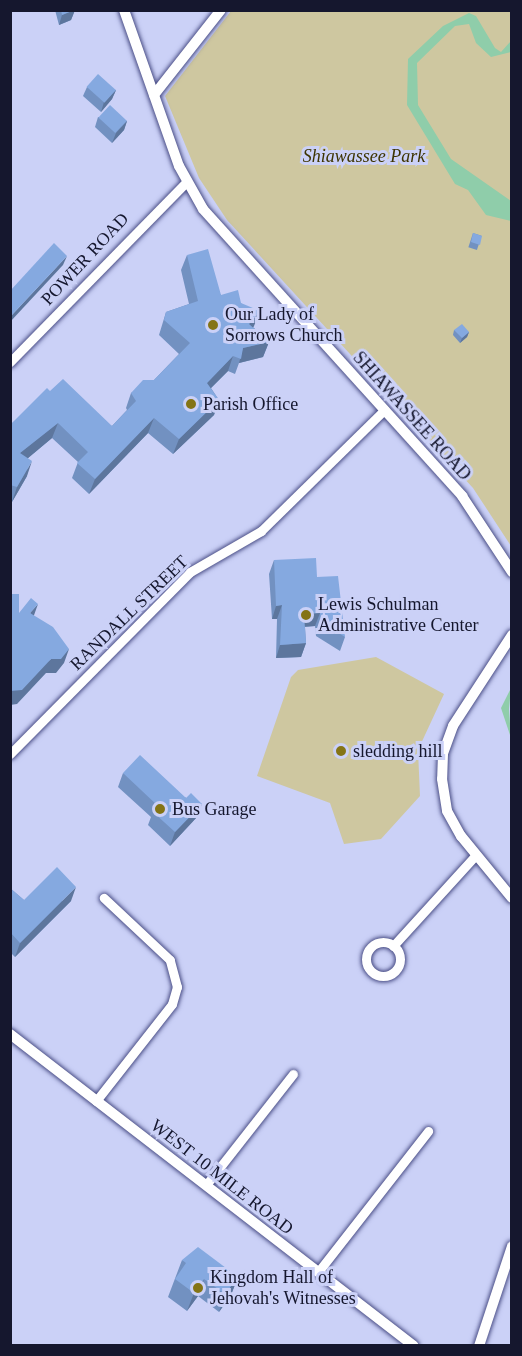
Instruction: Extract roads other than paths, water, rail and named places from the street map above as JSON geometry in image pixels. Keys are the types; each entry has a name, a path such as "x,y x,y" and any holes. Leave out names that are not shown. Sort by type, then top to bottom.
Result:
{"street":[{"name":"SHIAWASSEE ROAD","path":"124,10 186,182 203,208 462,496 512,572"},
{"path":"154,95 221,10"},
{"name":"POWER ROAD","path":"10,362 186,182"},
{"name":"RANDALL STREET","path":"10,754 190,572 261,531 384,410"},
{"path":"512,635 453,726 443,754 447,811 476,856 512,898"},
{"path":"393,946 476,856"},
{"path":"96,1101 172,1004 177,987 170,960 104,898"},
{"name":"WEST 10 MILE ROAD","path":"10,1034 414,1346"},
{"path":"206,1185 293,1074"},
{"path":"318,1272 428,1131"},
{"path":"479,1346 512,1246"}],"place":[{"name":"Our Lady of Sorrows Church","path":"213,325"},
{"name":"Parish Office","path":"191,404"},
{"name":"Lewis Schulman Administrative Center","path":"306,615"},
{"name":"sledding hill","path":"341,751"},
{"name":"Bus Garage","path":"160,809"},
{"name":"Kingdom Hall of Jehovah's Witnesses","path":"198,1288"}],"park label":[{"name":"Shiawassee Park","path":"364,156"}]}
